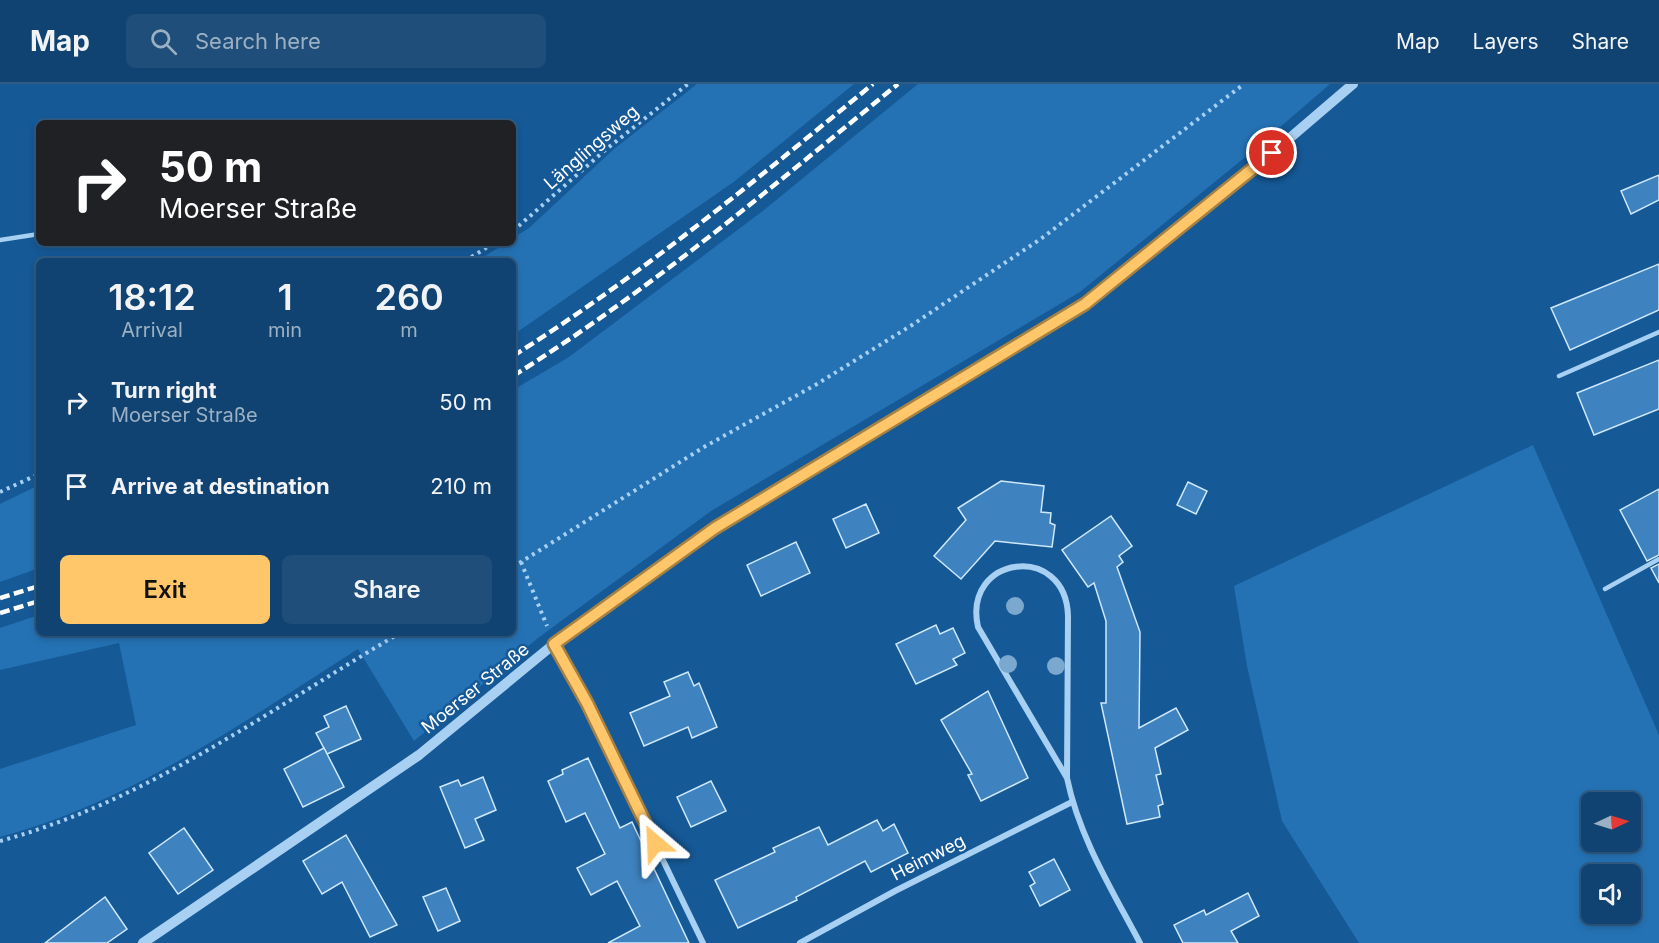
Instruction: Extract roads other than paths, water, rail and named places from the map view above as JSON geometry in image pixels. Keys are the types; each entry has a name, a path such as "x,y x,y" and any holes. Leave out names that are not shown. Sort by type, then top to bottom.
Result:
{"street":[{"name":"Moerser Straße","path":"143,943 419,755 554,644 715,528 1085,304 1256,167 1353,84"},
{"path":"1067,778 978,627 976,610 980,592 990,578 1007,568 1027,566 1044,571 1057,581 1066,597 1068,616 1067,778 1072,802 1082,830 1140,943"},
{"path":"554,644 587,703 703,943"},
{"name":"Heimweg","path":"800,943 895,891 1072,802"}],"lane":[{"path":"0,240 36,234"},
{"path":"1559,376 1659,332"},
{"path":"1605,589 1659,559"}],"railway":[{"path":"516,354 652,260 742,191 873,84"},
{"path":"516,374 662,273 898,84"},
{"path":"0,598 36,587"},
{"path":"0,613 36,602"}]}
